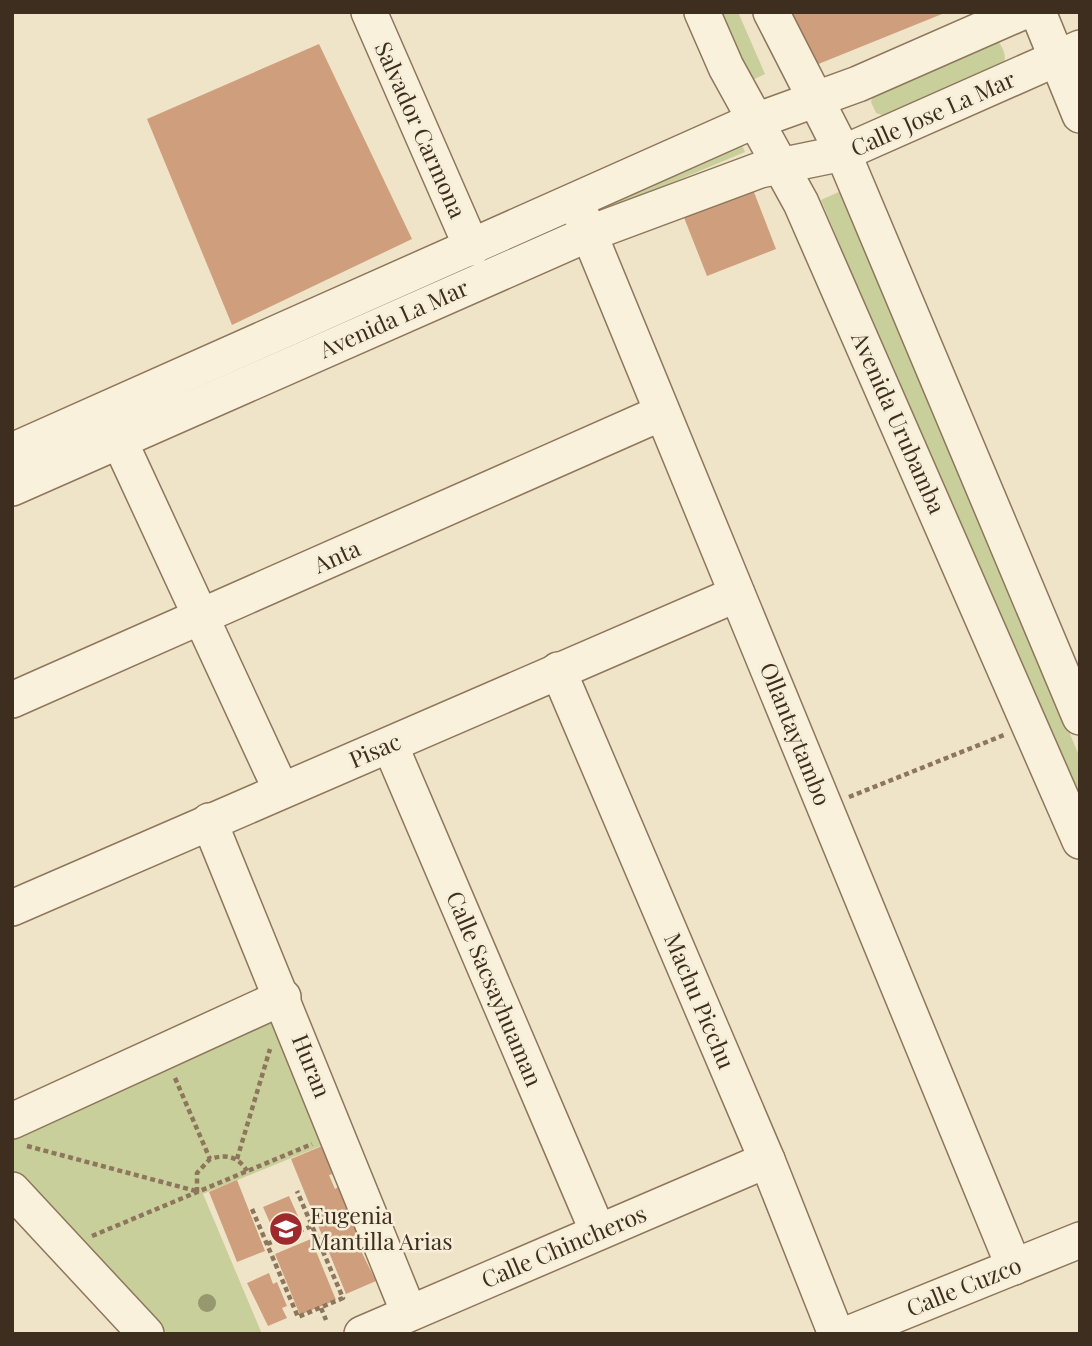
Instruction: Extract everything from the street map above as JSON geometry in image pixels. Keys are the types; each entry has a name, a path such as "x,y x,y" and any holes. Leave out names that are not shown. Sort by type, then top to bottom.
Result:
{"street":[{"name":"Salvador Carmona","path":"369,12 472,248"},
{"name":"Avenida Urubamba","path":"702,12 726,67 782,166 1080,841"},
{"path":"771,12 843,153 1080,717"},
{"path":"758,121 816,101 1023,12"},
{"path":"1038,12 1068,54 1080,115"},
{"name":"Calle Jose La Mar","path":"782,166 843,153 1068,54"},
{"name":"Avenida La Mar","path":"12,451 758,121"},
{"name":"Avenida La Mar","path":"12,488 588,234 760,170 782,166"},
{"name":"Ollantaytambo","path":"576,202 1014,1267"},
{"name":"Anta","path":"12,700 661,413"},
{"path":"119,440 281,790"},
{"name":"Pisac","path":"12,908 737,594"},
{"name":"Machu Picchu","path":"558,670 767,1160 836,1334"},
{"name":"Calle Sacsayhuaman","path":"390,745 598,1232"},
{"name":"Huran","path":"209,821 410,1313"},
{"path":"19,1133 283,998"},
{"name":"Calle Chincheros","path":"362,1334 767,1160"},
{"path":"12,1191 146,1334"},
{"name":"Calle Cuzco","path":"848,1334 1080,1240"}],"path":[{"path":"825,807 1031,725"},
{"path":"237,1159 273,1037"},
{"path":"172,1071 210,1159"},
{"path":"19,1133 196,1191"},
{"path":"92,1236 323,1140"},
{"path":"196,1191 197,1173 210,1159 228,1156 237,1159 247,1171"},
{"path":"252,1209 298,1317 321,1308 343,1298 297,1191"},
{"path":"267,1244 312,1226"},
{"path":"321,1308 326,1320"}],"green space":[{"path":"715,12 738,12 765,74 746,83"},
{"path":"998,41 1005,56 1001,71 891,118 876,113 871,102 876,88"},
{"path":"741,143 745,152 592,216 588,207"},
{"path":"843,190 1080,758 1080,819 821,200"},
{"path":"280,1008 333,1141 203,1194 262,1334 168,1334 12,1168 12,1128"}],"building":[{"path":"789,12 947,12 816,65"},
{"path":"319,44 412,239 232,325 147,119"},
{"path":"752,187 776,249 707,276 683,215"},
{"path":"322,1146 333,1174 329,1175 335,1189 338,1187 360,1241 357,1243 376,1281 346,1294 291,1159"},
{"path":"237,1180 265,1251 237,1262 209,1192"},
{"path":"289,1196 300,1221 274,1232 263,1207"},
{"path":"311,1239 336,1300 300,1315 275,1254"},
{"path":"269,1273 273,1284 277,1282 287,1306 282,1308 287,1318 268,1326 247,1283"}],"place":[{"name":"Eugenia Mantilla Arias","path":"286,1229"}]}
